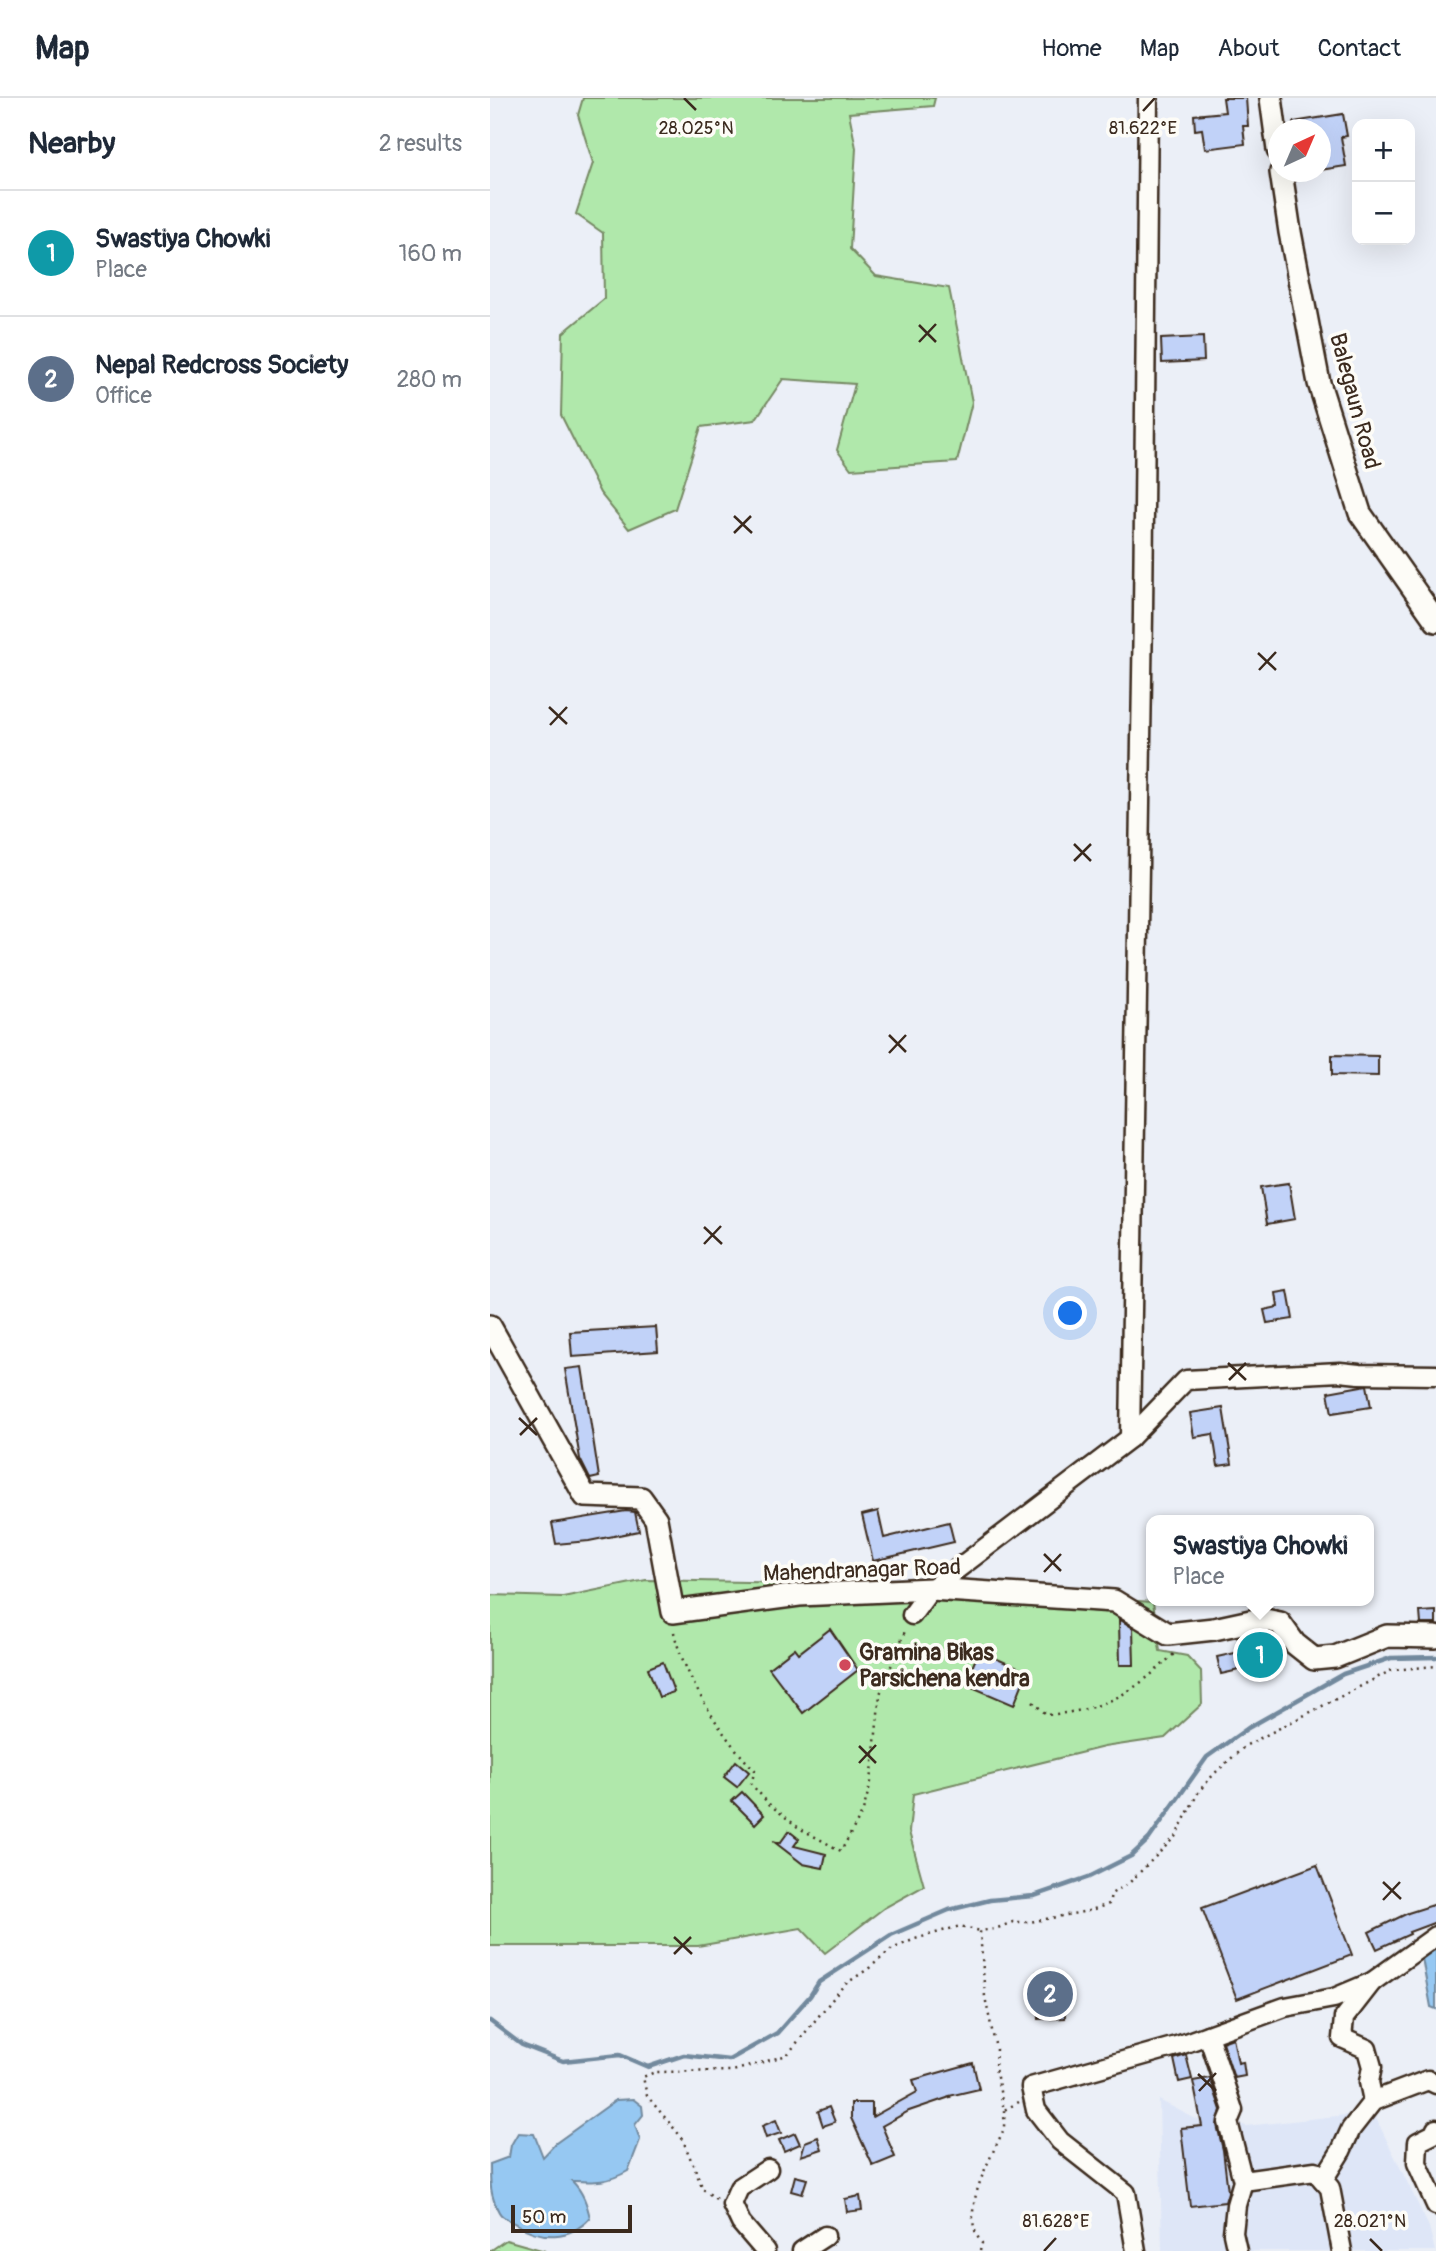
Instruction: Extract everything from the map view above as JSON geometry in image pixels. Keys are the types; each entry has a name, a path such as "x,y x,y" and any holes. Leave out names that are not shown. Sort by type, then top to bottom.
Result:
{"street":[{"path":"1130,1438 1148,98"},
{"path":"1271,98 1274,119"},
{"name":"Balegaun Road","path":"1282,182 1319,383 1360,513 1436,621"},
{"path":"490,1326 585,1496 641,1498 656,1519 674,1612"},
{"path":"912,1615 931,1589 1130,1438 1186,1380 1340,1372 1436,1375"},
{"name":"Mahendranagar Road","path":"674,1612 799,1595 931,1589 1114,1601 1168,1634 1260,1619 1280,1623 1295,1644 1314,1659 1335,1657 1387,1636 1436,1637"},
{"path":"1136,2251 1126,2193 1060,2141 1036,2110 1031,2087 1180,2045 1285,2007 1334,1998 1372,1982 1436,1936"},
{"path":"1372,1982 1344,2018 1342,2038 1367,2049 1372,2067 1369,2082 1373,2101"},
{"path":"1208,2035 1233,2110 1228,2122 1243,2181 1236,2205 1233,2233 1237,2251"},
{"path":"1323,2180 1351,2129 1373,2101 1427,2080 1436,2084"},
{"path":"1436,2129 1434,2134 1418,2142 1417,2163 1436,2205"},
{"path":"765,2251 741,2223 732,2204 739,2188 768,2169"},
{"path":"1243,2181 1315,2171 1330,2188 1342,2251"},
{"path":"802,2251 825,2236"}],"path":[{"path":"674,1612 672,1619 677,1644 699,1692 727,1738 740,1757 755,1770 751,1783 769,1804 799,1828 841,1851 863,1811 871,1782 880,1694 912,1615"},
{"path":"1033,1702 1047,1715 1076,1712 1103,1705 1134,1687 1161,1666 1192,1631"},
{"path":"732,2204 722,2204 703,2189 681,2138 647,2096 643,2077 656,2072 733,2071 787,2055 844,1984 892,1949 915,1939 960,1926 980,1931 995,1929 1013,1922 1030,1922 1109,1904 1111,1894 1129,1883 1175,1837 1199,1791 1245,1746 1392,1670 1436,1666"},
{"path":"980,1931 985,1997 996,2049 995,2068 1004,2110 1004,2129 985,2166 976,2195 973,2221 976,2236 982,2243 980,2251"},
{"path":"1004,2110 1017,2102 1028,2101 1036,2110"}],"shaded area":[{"path":"1159,2100 1198,2120 1223,2118 1246,2126 1373,2112 1429,2227 1435,2251 1162,2251"}],"green space":[{"path":"583,98 935,98 933,106 849,113 856,148 850,249 876,276 949,288 972,402 957,462 851,469 837,450 855,384 783,379 755,420 701,427 675,509 629,529 600,493 561,415 563,333 604,299 603,233 576,214 593,163 578,115"},
{"path":"646,1580 889,1585 1146,1602 1146,1606 1154,1606 1160,1651 1187,1656 1201,1671 1202,1704 1165,1738 1104,1747 913,1794 909,1832 924,1886 884,1908 825,1953 801,1928 698,1946 490,1946 490,1595 563,1597"},
{"path":"506,2240 545,2251 490,2251"}],"water":[{"path":"1436,1944 1436,2009 1431,2007 1422,1958"},
{"path":"633,2099 642,2106 643,2115 635,2125 640,2140 628,2171 601,2181 572,2181 584,2198 590,2218 582,2225 564,2234 545,2235 526,2229 500,2214 492,2195 490,2164 509,2157 511,2145 518,2133 534,2134 543,2157 556,2143 616,2100"}],"building":[{"path":"1223,98 1246,98 1248,126 1243,126 1245,144 1205,149 1202,129 1195,130 1194,115 1225,112"},
{"path":"1343,114 1347,136 1341,137 1346,166 1331,168 1331,119 1312,119"},
{"path":"1203,337 1204,361 1162,363 1161,339"},
{"path":"1332,1055 1378,1056 1378,1076 1332,1075"},
{"path":"1289,1183 1295,1219 1267,1224 1261,1187"},
{"path":"1288,1291 1293,1319 1267,1323 1264,1310 1278,1307 1276,1293"},
{"path":"656,1327 658,1351 572,1357 570,1332"},
{"path":"582,1367 599,1477 590,1479 580,1459 565,1369"},
{"path":"1367,1385 1371,1407 1332,1413 1328,1392"},
{"path":"1223,1408 1232,1464 1218,1466 1213,1434 1194,1437 1190,1413"},
{"path":"626,1511 635,1512 639,1531 589,1541 556,1544 552,1523"},
{"path":"878,1511 884,1538 949,1522 954,1542 873,1561 862,1515"},
{"path":"1436,1611 1436,1624 1421,1624 1420,1612"},
{"path":"1119,1619 1133,1628 1134,1665 1120,1665"},
{"path":"830,1629 858,1670 803,1713 769,1668 795,1648 799,1653"},
{"path":"1267,1646 1270,1660 1247,1664 1248,1668 1221,1674 1217,1657"},
{"path":"979,1651 1027,1672 1014,1705 965,1684"},
{"path":"663,1662 674,1692 659,1697 648,1668"},
{"path":"736,1761 749,1772 737,1787 724,1777"},
{"path":"742,1792 764,1815 755,1824 732,1801"},
{"path":"789,1831 799,1839 794,1846 826,1854 823,1868 803,1864 773,1841 780,1843"},
{"path":"1317,1865 1352,1955 1237,1999 1202,1908"},
{"path":"1436,1904 1436,1922 1409,1932 1410,1934 1377,1949 1369,1932 1408,1913"},
{"path":"1056,1971 1057,1993 1064,1993 1065,2018 1039,2019 1037,1972"},
{"path":"1233,2038 1238,2063 1243,2062 1245,2076 1234,2078 1222,2042"},
{"path":"1186,2055 1192,2079 1179,2082 1174,2059"},
{"path":"973,2063 979,2089 949,2096 909,2111 882,2126 895,2157 873,2166 851,2118 851,2103 872,2103 872,2117 917,2092 913,2080"},
{"path":"1210,2078 1221,2110 1217,2125 1228,2192 1225,2202 1190,2206 1181,2128 1202,2126 1193,2081"},
{"path":"829,2107 835,2122 823,2126 818,2111"},
{"path":"776,2120 781,2133 766,2138 762,2126"},
{"path":"795,2133 800,2144 784,2151 779,2140"},
{"path":"818,2137 822,2149 801,2156 805,2142"},
{"path":"795,2176 807,2179 802,2194 791,2191"},
{"path":"860,2196 862,2210 847,2212 845,2199"}],"waterway":[{"path":"490,2021 522,2045 563,2061 620,2055 648,2067 684,2055 729,2060 777,2033 819,1982 891,1935 949,1910 990,1900 1034,1896 1089,1877 1131,1856 1149,1839 1207,1757 1248,1728 1343,1674 1391,1658 1436,1657"}],"place":[{"name":"Swastiya Chowki","path":"1260,1655"},
{"name":"Gramina Bikas Parsichena kendra","path":"845,1665"},
{"name":"Nepal Redcross Society","path":"1050,1994"}]}
